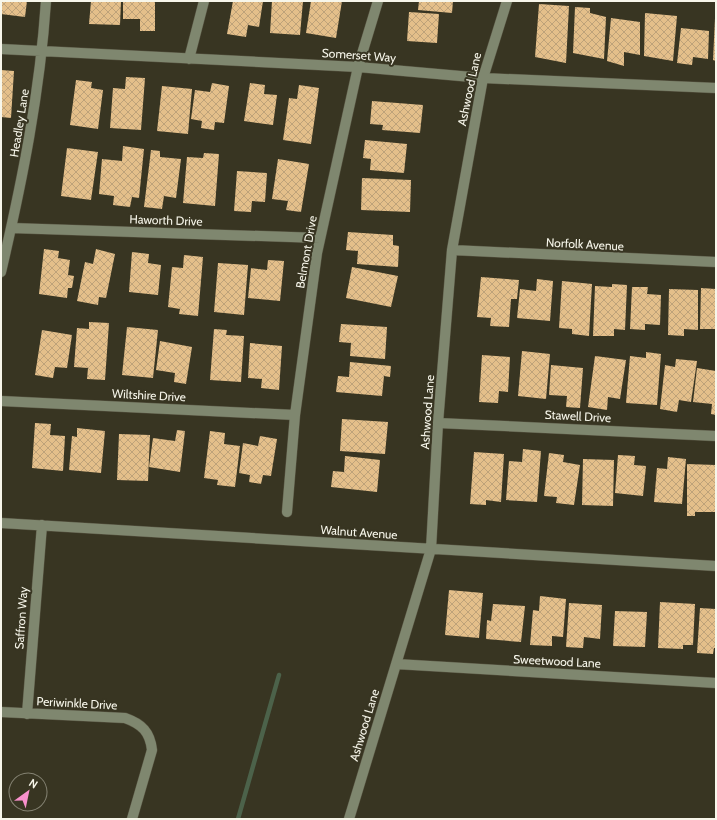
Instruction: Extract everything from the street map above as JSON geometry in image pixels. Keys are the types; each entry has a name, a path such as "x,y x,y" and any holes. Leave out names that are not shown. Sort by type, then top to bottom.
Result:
{"street":[{"name":"Headley Lane","path":"1,272 26,161 43,51 46,1"},
{"path":"189,59 204,1"},
{"name":"Belmont Drive","path":"288,512 295,415 320,238 358,67 378,1"},
{"name":"Ashwood Lane","path":"349,819 432,550 438,423 452,250 483,78 506,1"},
{"name":"Somerset Way","path":"1,49 358,67 483,78 716,88"},
{"name":"Haworth Drive","path":"11,228 320,238"},
{"name":"Norfolk Avenue","path":"452,250 716,262"},
{"name":"Wiltshire Drive","path":"1,401 295,415"},
{"name":"Stawell Drive","path":"438,423 716,436"},
{"name":"Walnut Avenue","path":"1,523 716,566"},
{"name":"Saffron Way","path":"27,714 42,525"},
{"name":"Sweetwood Lane","path":"396,664 716,684"},
{"name":"Periwinkle Drive","path":"1,712 126,718 137,722 147,732 152,750 132,819"}],"building":[{"path":"1,1 27,1 25,17 1,14"},
{"path":"91,1 121,1 120,25 89,24"},
{"path":"123,1 155,1 155,31 140,31 140,19 123,19"},
{"path":"233,1 263,1 259,27 248,25 246,37 227,34"},
{"path":"272,1 303,1 300,35 270,33"},
{"path":"311,1 342,1 336,38 306,33"},
{"path":"419,1 453,1 452,13 418,10"},
{"path":"539,4 569,6 566,63 535,57"},
{"path":"575,7 590,8 590,13 606,17 604,59 573,53"},
{"path":"409,12 439,14 437,43 407,41"},
{"path":"645,13 677,16 673,61 644,56"},
{"path":"611,18 640,22 640,55 624,52 624,66 607,61"},
{"path":"716,18 716,61 713,60"},
{"path":"681,28 709,31 708,59 693,57 692,65 677,63"},
{"path":"1,70 14,71 11,118 1,117"},
{"path":"126,77 145,78 141,130 110,128 113,88 125,89"},
{"path":"76,80 92,82 91,88 103,90 98,129 70,125"},
{"path":"212,83 229,86 224,123 215,122 214,130 201,128 202,121 191,119 195,90 210,92"},
{"path":"250,83 265,85 264,94 277,95 273,125 244,121"},
{"path":"299,85 319,88 311,144 283,140 289,98 297,99"},
{"path":"162,86 192,89 188,134 157,131"},
{"path":"372,101 423,105 420,133 382,130 383,125 370,124"},
{"path":"365,140 407,144 404,173 370,170 371,159 363,158"},
{"path":"123,146 144,149 139,198 132,197 130,207 113,205 114,196 99,194 102,159 122,161"},
{"path":"67,148 98,152 91,200 61,196"},
{"path":"151,150 160,151 160,157 181,159 176,198 164,196 162,209 144,207"},
{"path":"204,153 219,154 215,206 183,203 187,157 203,158"},
{"path":"278,159 309,164 301,212 286,210 288,201 272,199"},
{"path":"237,171 267,173 265,202 252,201 251,212 234,211"},
{"path":"362,178 411,180 410,212 361,210"},
{"path":"348,232 393,235 393,245 399,246 398,267 357,264 358,251 346,250"},
{"path":"44,249 59,251 58,258 70,260 68,275 74,276 72,288 68,288 67,298 39,294"},
{"path":"96,249 115,254 106,298 99,297 98,305 77,301 85,262 93,264"},
{"path":"132,252 149,254 148,263 161,265 158,295 129,292"},
{"path":"184,255 203,257 198,316 179,314 180,309 168,307 172,267 183,268"},
{"path":"268,260 284,261 280,301 248,298 251,268 267,270"},
{"path":"218,263 248,265 244,315 214,312"},
{"path":"352,267 398,276 391,307 346,298"},
{"path":"481,277 519,280 517,299 511,299 509,327 490,326 491,318 477,317"},
{"path":"537,279 553,281 550,321 517,318 520,289 536,291"},
{"path":"562,281 592,284 589,336 572,334 572,329 559,328"},
{"path":"612,284 627,285 625,330 614,329 614,336 593,336 595,286 612,287"},
{"path":"632,287 648,287 647,294 661,295 660,325 645,324 645,330 630,329"},
{"path":"701,288 716,289 716,329 700,329"},
{"path":"669,289 698,290 698,330 684,329 684,336 668,335"},
{"path":"89,322 109,323 105,380 87,379 88,368 74,367 77,328 89,329"},
{"path":"341,324 387,327 385,359 350,356 351,343 339,342"},
{"path":"127,327 158,330 153,378 122,375"},
{"path":"214,329 227,330 226,335 244,336 241,382 210,380"},
{"path":"42,330 72,335 67,368 55,367 53,378 35,375"},
{"path":"160,341 192,347 186,384 174,382 175,373 156,370"},
{"path":"250,343 282,346 279,390 261,388 262,379 248,378"},
{"path":"522,351 550,354 546,399 518,396"},
{"path":"646,352 661,354 657,405 626,403 630,356 646,358"},
{"path":"482,355 510,357 508,392 499,391 498,403 479,402"},
{"path":"595,356 626,360 620,399 608,397 607,410 588,407"},
{"path":"676,359 697,361 691,402 679,400 677,412 660,409 665,365 675,367"},
{"path":"350,362 391,366 390,377 384,376 382,396 336,392 338,376 349,377"},
{"path":"551,365 583,368 580,408 566,407 567,396 549,395"},
{"path":"697,368 716,371 716,415 711,414 712,404 693,402"},
{"path":"342,419 388,422 385,454 340,451"},
{"path":"35,423 51,424 50,435 65,436 63,471 32,468"},
{"path":"77,428 105,431 101,473 69,470 72,436 77,437"},
{"path":"177,430 185,431 180,472 149,467 153,438 175,441"},
{"path":"210,431 225,433 224,444 240,446 235,487 217,485 218,480 204,478"},
{"path":"119,434 150,435 148,481 117,480"},
{"path":"260,436 277,439 271,476 263,475 261,484 249,482 250,475 239,473 243,443 258,446"},
{"path":"523,449 541,451 537,502 506,500 509,461 522,462"},
{"path":"474,452 504,454 501,502 486,500 486,505 470,504"},
{"path":"549,453 564,455 563,462 580,465 574,505 556,503 557,497 544,496"},
{"path":"618,455 635,456 634,465 646,466 643,496 615,493"},
{"path":"345,456 380,460 377,492 331,487 333,471 344,472"},
{"path":"668,457 686,459 682,504 654,502 657,468 667,469"},
{"path":"583,459 614,460 613,506 582,505"},
{"path":"687,464 716,465 716,512 695,512 695,516 687,516"},
{"path":"449,590 483,593 479,638 445,635"},
{"path":"540,596 566,599 563,637 552,636 552,646 530,645 533,610 539,611"},
{"path":"660,602 695,604 693,645 683,645 683,649 658,648"},
{"path":"569,603 602,605 600,639 584,637 583,648 566,647"},
{"path":"493,604 525,606 521,642 486,639 487,620 491,621"},
{"path":"700,608 716,609 716,648 714,648 713,654 697,653"},
{"path":"615,611 647,612 645,647 613,646"}],"waterway":[{"path":"238,819 279,675"}]}
